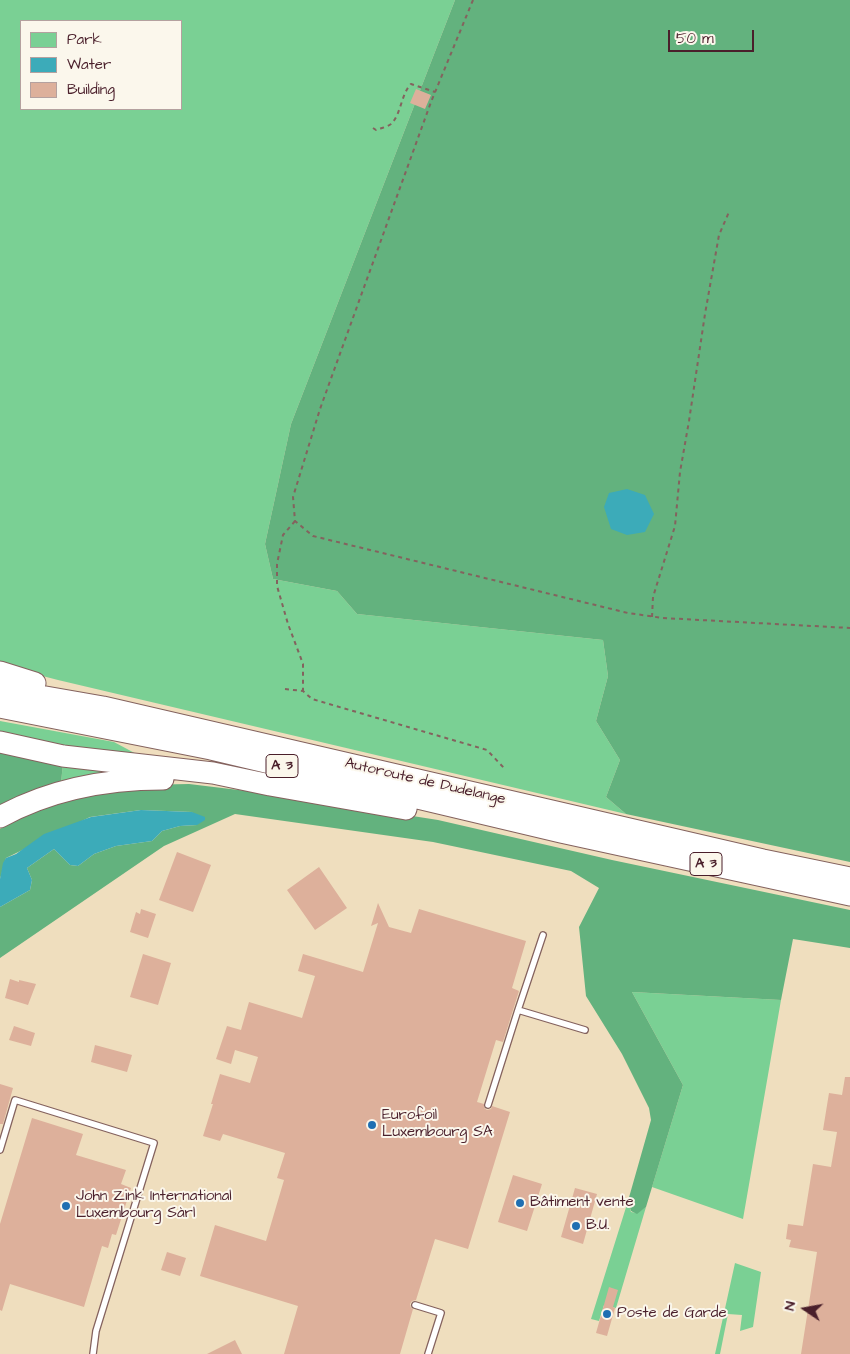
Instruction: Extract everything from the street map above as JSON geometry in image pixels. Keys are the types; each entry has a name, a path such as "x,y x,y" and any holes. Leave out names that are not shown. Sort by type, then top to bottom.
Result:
{"highway":[{"name":"A 3","path":"0,672 55,688 103,707"},
{"name":"Autoroute de Dudelange","path":"0,688 103,707 762,860 850,878"},
{"name":"Autoroute de Dudelange","path":"0,707 211,749 562,832 850,895"},
{"name":"A 3","path":"0,742 63,756 213,773 270,785 439,814 562,832"},
{"name":"A 3","path":"0,817 16,808 58,793 99,783 139,779 190,778 270,785"}],"lane":[{"path":"488,1105 543,935"},
{"path":"518,1010 585,1030"},
{"path":"0,1150 15,1100 154,1143 96,1331 93,1354"},
{"path":"415,1304 441,1313 428,1354"}],"path":[{"path":"303,691 303,664 288,624 277,586 277,564 283,535 295,521 293,497 320,409 436,92 473,0"},
{"path":"373,128 376,130 392,123 407,88 411,84 436,92"},
{"path":"652,617 654,598 675,526 680,472 718,235 729,212"},
{"path":"295,521 313,536 628,613 663,618 850,628"},
{"path":"285,689 303,691 312,699 487,750 504,768"}],"green space":[{"path":"0,0 455,0 291,424 265,544 273,579 337,591 357,614 603,640 608,676 596,721 620,760 606,797 626,814 0,665"},
{"path":"455,0 850,0 850,862 626,814 606,797 620,760 596,721 608,676 603,640 357,614 337,591 273,579 265,544 291,424"},
{"path":"0,721 114,742 142,757 65,749 0,735"},
{"path":"0,749 63,763 61,783 0,808"},
{"path":"63,763 118,769 61,783"},
{"path":"189,784 272,794 438,820 612,860 850,910 850,948 793,939 781,1000 632,992 683,1085 646,1207 637,1214 631,1211 628,1201 651,1120 649,1108 622,1054 586,996 579,927 599,888 571,871 433,842 235,814 164,846 0,958 0,907 30,890 32,880 27,868 54,849 70,865 78,866 94,854 116,846 152,841 162,831 180,826 197,825 192,812 141,810 90,817 6,858 0,879 0,829 16,819 88,792 139,785"},
{"path":"632,992 781,1000 743,1219 652,1187 683,1085"},
{"path":"628,1201 631,1212 637,1213 646,1207 616,1308 604,1305 599,1321 591,1319"},
{"path":"735,1263 761,1272 753,1327 740,1331 742,1315 728,1314 720,1354 715,1354"}],"water":[{"path":"627,489 645,495 654,514 645,532 627,535 611,529 604,507 609,493"},
{"path":"141,810 192,812 205,817 205,820 197,825 180,826 162,831 152,841 116,846 94,854 78,866 70,865 54,849 27,868 32,880 30,890 0,907 0,879 3,863 6,858 16,854 44,834 91,817"}],"building":[{"path":"416,89 431,95 425,109 410,103"},
{"path":"177,852 211,865 193,912 159,900"},
{"path":"319,867 347,908 315,930 287,890"},
{"name":"Eurofoil Luxembourg SA","path":"378,903 389,927 411,933 419,909 526,941 512,988 519,991 503,1042 496,1040 477,1102 484,1104 484,1108 487,1110 491,1109 492,1106 510,1112 468,1249 435,1239 416,1300 410,1304 413,1309 400,1354 284,1354 298,1306 200,1276 215,1225 266,1241 284,1180 277,1178 285,1153 223,1134 220,1141 203,1136 220,1074 250,1083 258,1057 235,1050 231,1064 216,1059 227,1026 241,1030 249,1002 302,1018 315,976 298,971 303,954 363,972 378,923 371,926"},
{"path":"141,909 156,914 148,938 130,932 136,912 140,914"},
{"path":"143,954 171,963 158,1005 130,997"},
{"path":"10,979 36,984 28,1005 5,998"},
{"path":"14,1026 35,1033 31,1046 9,1040"},
{"path":"95,1045 132,1055 127,1072 91,1062"},
{"path":"845,1077 850,1077 850,1354 801,1354 817,1252 789,1247 791,1240 786,1239 788,1224 803,1226 813,1164 831,1167 837,1132 823,1130 829,1093 842,1095"},
{"path":"0,1084 13,1088 3,1124 0,1124"},
{"name":"John Zink International Luxembourg Sàrl","path":"32,1118 83,1134 76,1155 126,1170 121,1184 131,1188 116,1235 112,1234 108,1248 102,1246 84,1307 10,1284 2,1311 0,1310 0,1224"},
{"name":"Bâtiment vente","path":"513,1175 542,1184 527,1231 498,1222"},
{"name":"B.U.","path":"575,1188 597,1194 583,1244 561,1237"},
{"path":"167,1252 186,1258 180,1276 161,1270"},
{"name":"Poste de Garde","path":"609,1287 618,1290 607,1336 596,1333"},
{"path":"235,1340 242,1354 207,1354"}],"place":[{"name":"Eurofoil Luxembourg SA","path":"372,1125"},
{"name":"Bâtiment vente","path":"520,1203"},
{"name":"John Zink International Luxembourg Sàrl","path":"66,1206"},
{"name":"B.U.","path":"576,1226"},
{"name":"Poste de Garde","path":"607,1314"}]}
